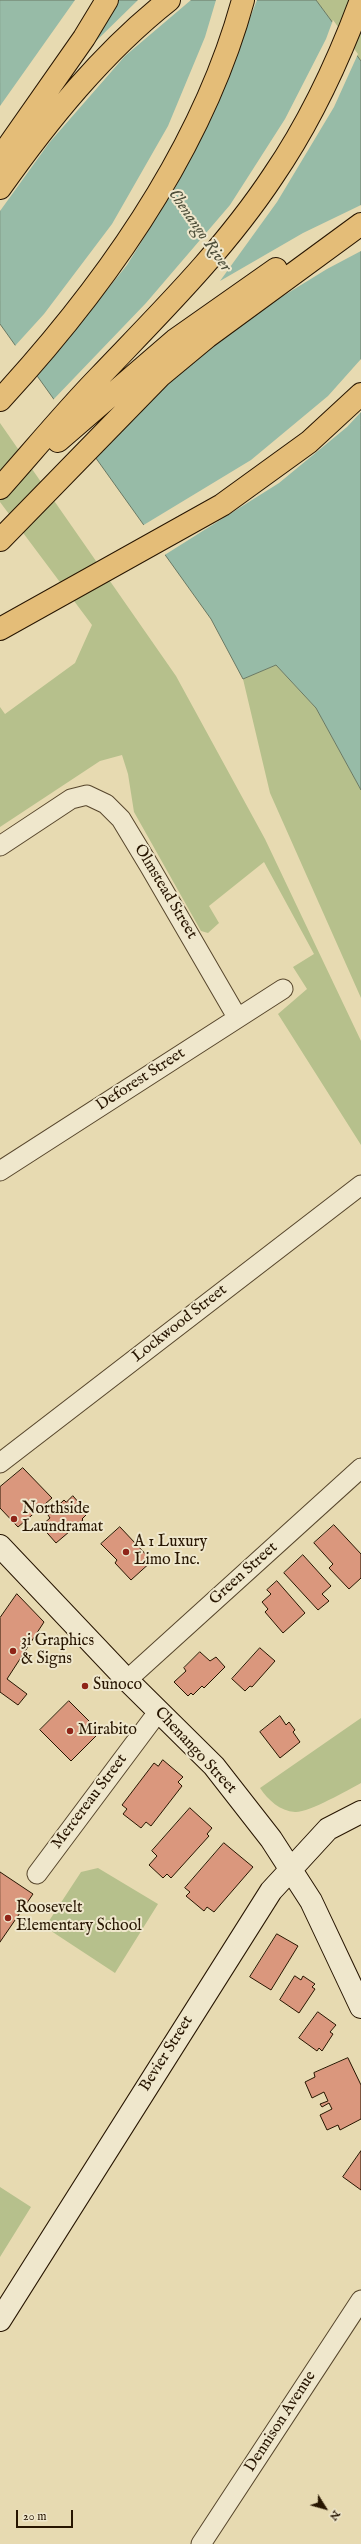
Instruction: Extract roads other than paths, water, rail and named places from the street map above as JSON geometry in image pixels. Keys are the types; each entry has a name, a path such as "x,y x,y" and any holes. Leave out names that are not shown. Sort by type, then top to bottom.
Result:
{"highway":[{"path":"0,158 84,38 107,0"},
{"path":"0,188 44,128 71,96 132,33 169,0"},
{"path":"0,400 46,349 96,286 160,189 211,86 243,0"},
{"path":"0,488 99,377 183,290 255,202 309,117 341,50 361,0"},
{"path":"0,492 149,362 202,320 298,255 361,224"},
{"path":"0,540 160,376 207,337 361,224"},
{"path":"0,629 222,505 304,446 361,394"}],"main road":[{"name":"Chenango Street","path":"0,1546 158,1712 214,1766 271,1839 311,1901 361,2008"},
{"name":"Bevier Street","path":"0,2320 271,1891 328,1829 361,1812"}],"street":[{"name":"Olmstead Street","path":"0,846 70,799 87,795 106,804 121,819 237,1017"},
{"name":"Deforest Street","path":"0,1171 237,1017 283,989"},
{"name":"Lockwood Street","path":"0,1463 361,1184"},
{"name":"Green Street","path":"127,1680 361,1468"},
{"name":"Mercereau Street","path":"37,1874 158,1712"},
{"name":"Dennison Avenue","path":"201,2544 361,2300"}],"water":[{"name":"Chenango River","path":"0,0 316,0 361,61 361,790 316,708 276,665 243,679 211,619 0,324"}],"place":[{"name":"Northside Laundramat","path":"14,1519"},
{"name":"A 1 Luxury Limo Inc.","path":"126,1552"},
{"name":"3i Graphics & Signs","path":"13,1651"},
{"name":"Sunoco","path":"85,1686"},
{"name":"Mirabito","path":"70,1731"},
{"name":"Roosevelt Elementary School","path":"8,1918"}]}
